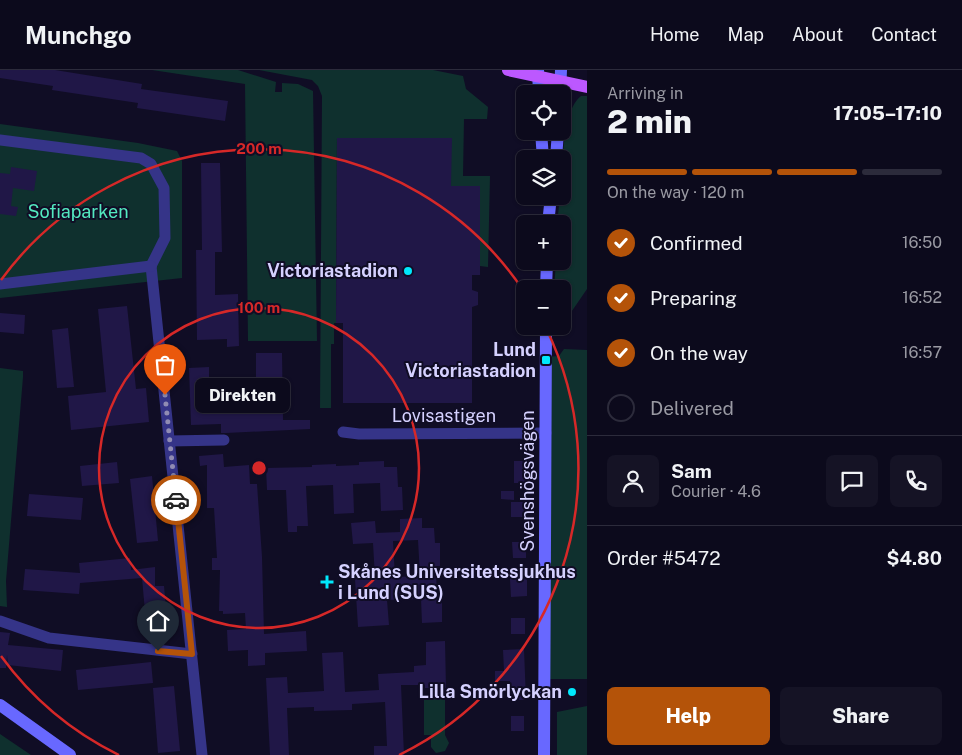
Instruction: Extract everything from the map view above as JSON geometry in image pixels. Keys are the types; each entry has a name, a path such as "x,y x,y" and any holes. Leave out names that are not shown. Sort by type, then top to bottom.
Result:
{"main road":[{"path":"508,70 538,73 561,82 587,87"},
{"name":"Svenshögsvägen","path":"544,755 546,335"},
{"path":"0,705 70,755"}],"street":[{"path":"0,140 142,158 151,164 164,188 165,238 151,266 202,755"},
{"path":"0,284 151,266"},
{"name":"Lovisastigen","path":"342,432 359,434 546,433"},
{"path":"170,441 224,440"},
{"path":"0,621 49,638 192,654"}],"green space":[{"path":"152,70 238,70 276,82 275,92 282,92 282,83 298,84 313,91 317,341 248,341 245,84"},
{"path":"259,70 433,70 463,76 466,89 488,107 487,119 464,119 463,176 490,176 488,267 480,266 480,186 451,186 451,138 337,138 336,323 334,323 334,344 331,344 331,408 320,408 322,96 318,86 312,80"},
{"path":"581,96 587,96 587,289 571,312 571,280 555,280 555,270 571,270 571,215 558,215 559,205 571,205 571,150 564,150 564,140 571,140 571,112 574,104"},
{"name":"Sofiaparken","path":"0,124 138,143 177,151 182,161 182,278 0,298"},
{"path":"564,349 587,350 587,679 544,679 546,357 559,356"},
{"path":"0,368 23,371 6,581 7,607 0,606"},
{"path":"424,697 445,697 445,735 449,743 445,751 436,753 431,747 431,739 434,735 424,735"},
{"path":"587,706 587,755 557,755 557,712"},
{"path":"0,734 31,755 0,755"}],"building":[{"path":"0,70 55,70 142,84 141,89 228,101 225,121 137,108 138,103 52,90 53,86 0,78"},
{"name":"Victoriastadion","path":"337,138 452,138 451,186 480,186 480,275 472,275 472,290 478,292 478,305 472,307 472,403 343,403 343,323 336,323"},
{"path":"201,163 220,163 222,252 215,252 215,295 238,294 239,346 227,347 227,339 197,340 196,250 202,250"},
{"path":"11,167 37,171 34,191 13,188 11,206 18,207 16,216 0,214 0,173 10,174"},
{"path":"127,306 136,389 146,388 149,422 71,430 68,396 106,392 98,309"},
{"path":"0,313 25,315 24,334 0,332"},
{"path":"68,328 74,387 57,388 52,330"},
{"path":"256,353 282,353 283,420 310,420 310,429 221,433 221,424 191,425 189,368 209,367 209,384 230,384 230,392 209,392 210,414 256,414"},
{"path":"223,454 224,467 249,465 250,484 257,484 262,557 264,634 306,631 307,651 265,653 265,665 248,666 248,650 228,651 227,630 246,629 245,613 223,614 223,611 219,611 220,570 212,570 212,558 217,558 214,508 207,508 207,465 200,466 199,456"},
{"path":"384,461 384,467 397,467 398,487 402,487 403,510 381,511 380,483 353,484 354,513 334,514 333,485 306,486 308,526 297,526 297,532 288,532 286,490 267,490 266,468 312,467 312,465 336,464 336,466 359,465 359,462"},
{"path":"514,461 526,461 527,483 514,483"},
{"path":"117,462 119,483 82,486 80,466"},
{"path":"152,476 158,541 137,543 130,479"},
{"path":"501,491 514,491 514,500 501,499"},
{"path":"29,494 83,498 81,520 27,516"},
{"path":"511,502 525,502 525,517 511,517"},
{"path":"422,518 422,528 434,528 435,543 440,543 440,566 436,566 437,602 442,602 442,622 422,623 421,599 387,600 389,625 358,627 355,579 375,578 373,543 353,544 351,523 375,521 376,533 400,532 400,519","holes":["418,540 420,576 395,577 393,541"]},
{"path":"512,542 526,542 526,558 513,558"},
{"path":"130,558 131,570 155,567 155,586 164,586 168,632 147,634 142,578 80,583 79,594 23,590 25,569 80,573 79,563"},
{"path":"527,578 527,596 511,597 510,579"},
{"path":"511,618 525,618 525,634 511,634"},
{"path":"0,632 10,633 8,645 63,650 61,671 8,665 7,655 6,668 0,668"},
{"path":"445,641 446,688 425,688 425,685 401,685 404,755 374,755 374,746 387,746 385,702 352,704 352,710 314,711 314,707 287,708 289,755 270,755 266,678 287,677 288,693 324,691 322,653 343,652 345,692 379,690 378,674 414,672 414,666 426,665 426,642"},
{"path":"524,649 526,700 511,700 510,681 495,681 495,671 504,671 503,650"},
{"path":"151,662 153,683 78,690 76,670"},
{"path":"174,686 180,751 158,753 153,688"},
{"path":"511,716 524,716 524,731 511,731"}],"way so far":[{"path":"165,395 176,500"}],"place":[{"name":"Victoriastadion","path":"408,271"},
{"name":"Lund Victoriastadion","path":"546,360"},
{"name":"Direkten","path":"165,395"},
{"name":"Skånes Universitetssjukhus i Lund (SUS)","path":"327,582"},
{"name":"Lilla Smörlyckan","path":"572,692"}],"route":[{"path":"158,651 192,654 176,500"}]}
